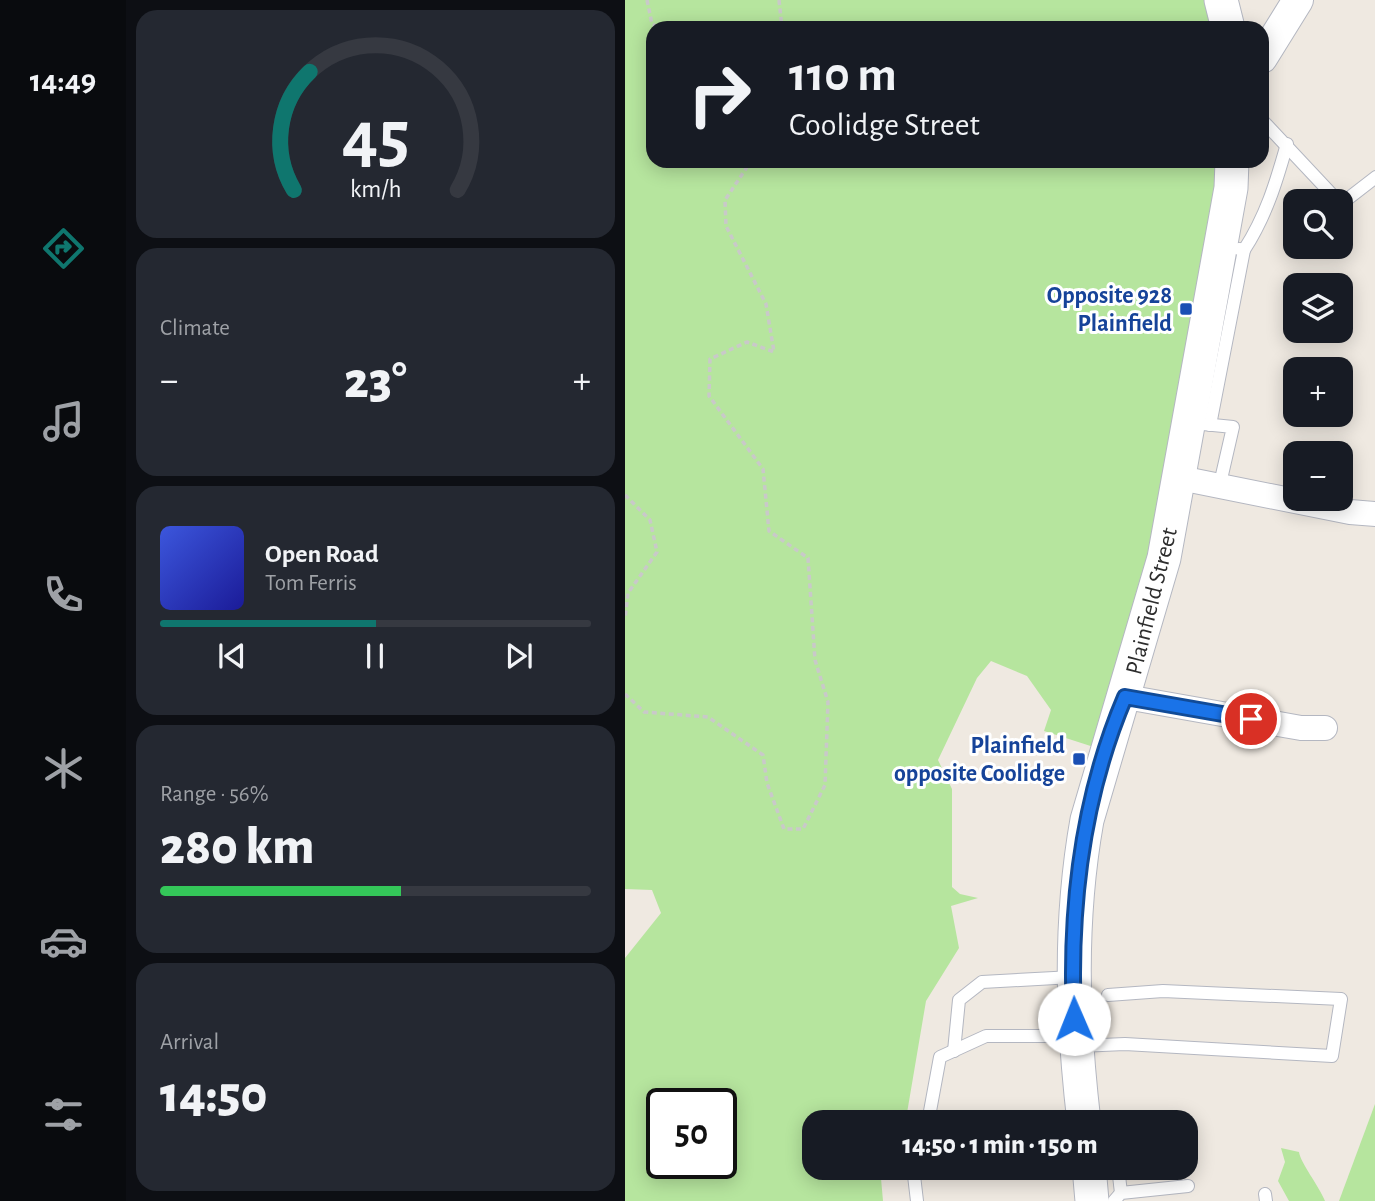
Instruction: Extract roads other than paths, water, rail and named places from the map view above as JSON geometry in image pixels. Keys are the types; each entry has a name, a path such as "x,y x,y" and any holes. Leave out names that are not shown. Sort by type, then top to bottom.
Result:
{"main road":[{"path":"1221,0 1226,21"},
{"name":"Plainfield Street","path":"1083,1110 1075,1041 1073,977 1074,921 1087,820 1157,588 1180,478 1202,408 1232,248 1232,168"},
{"path":"1097,1180 1109,1198"}],"street":[{"path":"1269,47 1299,0"},
{"path":"1180,478 1219,488 1349,512 1375,514"},
{"path":"1125,697 1301,728 1325,728"}],"lane":[{"path":"1269,127 1327,189"},
{"path":"1232,248 1261,225 1272,200 1287,145"},
{"path":"1353,193 1375,177"},
{"path":"1202,408 1232,426 1219,488"},
{"path":"954,1051 959,1000 982,982 1073,977"},
{"path":"930,1110 940,1057 986,1036 1332,1056 1341,999 1175,991 1108,995"},
{"path":"915,1180 917,1201"},
{"path":"1115,1180 1109,1198 1188,1186"}],"place":[{"name":"Opposite 928 Plainfield","path":"1186,309"},
{"name":"Plainfield opposite Coolidge","path":"1079,759"}]}
